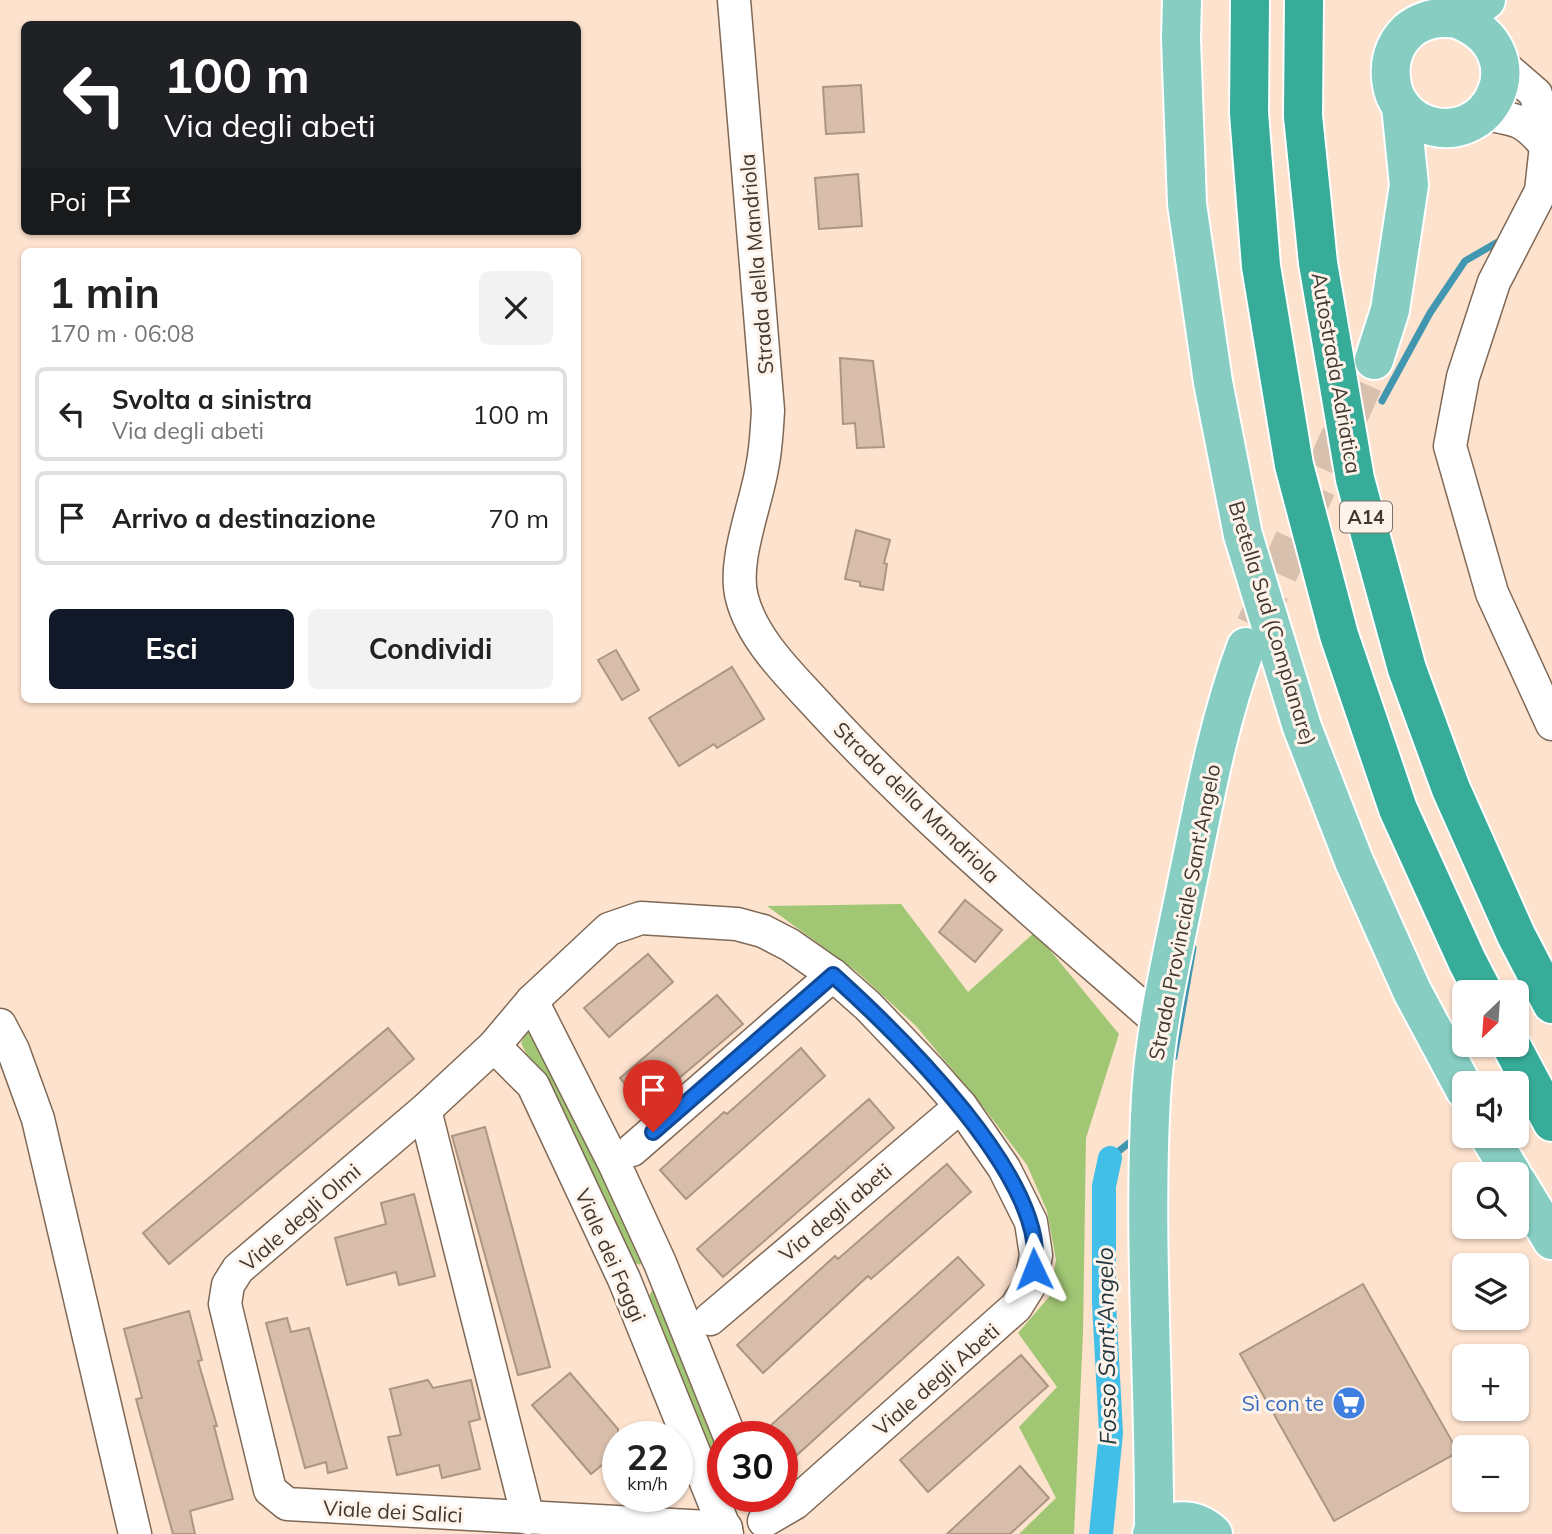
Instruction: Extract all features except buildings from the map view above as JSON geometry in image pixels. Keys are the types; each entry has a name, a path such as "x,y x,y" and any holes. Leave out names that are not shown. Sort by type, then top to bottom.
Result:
{"highway":[{"name":"A14","path":"1250,0 1249,113 1261,266 1294,465 1339,635 1398,809 1477,980"},
{"name":"Autostrada Adriatica","path":"1304,0 1303,116 1318,263 1355,479 1407,669 1447,777 1516,935 1552,1004"},
{"path":"1517,1057 1552,1122"}],"main road":[{"name":"Bretella Sud (Complanare)","path":"1182,0 1187,204 1213,382 1242,536 1302,727 1354,862 1412,991 1455,1071"},
{"path":"1409,185 1428,154 1494,99 1500,82 1497,54 1502,0"},
{"path":"1466,121 1430,126 1414,119 1401,106 1393,92 1391,58 1398,43 1409,30 1424,22 1471,9 1471,24 1484,33 1497,54"},
{"path":"1374,360 1390,310 1409,185 1401,106"},
{"name":"Strada Provinciale Sant'Angelo","path":"1177,1530 1154,1476 1148,1165 1151,1094 1159,1022 1216,744 1246,647"},
{"path":"1529,1202 1552,1240"}],"street":[{"name":"Strada della Mandriola","path":"734,0 768,410 763,467 740,562 741,597 756,631 791,677 876,769 1159,1022"},
{"path":"1497,54 1536,93 1546,146 1542,191 1494,282 1463,377 1450,446 1492,593 1552,724"},
{"path":"1466,121 1509,118 1529,125 1546,146"},
{"path":"494,1046 532,1000 609,929 641,918 737,924 763,931 790,944 833,975 632,1150"},
{"name":"Viale degli Abeti","path":"761,1521 794,1503 1016,1307 1031,1283 1036,1255 1031,1222 1004,1168 961,1105 833,975"},
{"name":"Viale dei Faggi","path":"532,1000 615,1165 660,1263 724,1421"},
{"path":"0,1025 13,1050 38,1119 135,1534"},
{"name":"Viale dei Faggi","path":"494,1046 533,1085 624,1279 728,1532"},
{"name":"Viale degli Olmi","path":"310,1520 270,1490 225,1304 228,1285 238,1269 425,1110 494,1046"},
{"name":"Via degli abeti","path":"710,1319 961,1105"},
{"path":"425,1110 528,1518"},
{"path":"728,1532 734,1514 749,1510 761,1521"},
{"name":"Viale dei Salici","path":"310,1520 528,1518 728,1532"}],"green space":[{"path":"901,904 968,992 1035,932 1119,1034 1086,1138 1083,1333 1074,1534 1019,1534 1056,1498 1019,1427 1057,1387 1018,1333 1049,1297 1056,1260 1047,1211 1027,1165 916,1026 856,971 767,906"},
{"path":"527,1031 538,1033 645,1256 640,1265 628,1260 521,1043"},
{"path":"653,1289 666,1295 715,1421 707,1421 707,1446 648,1298"}],"waterway":[{"path":"1382,401 1430,313 1465,261 1503,239"},
{"path":"1174,1057 1193,948"},
{"path":"1110,1158 1129,1143"},
{"name":"Fosso Sant'Angelo","path":"1101,1534 1111,1433 1104,1303 1104,1186 1110,1158"}],"tunnel":[{"path":"1255,626 1374,360"}],"place":[{"name":"Sì con te","path":"1349,1403"}],"route":[{"path":"653,1132 833,975 867,1006 961,1105 1004,1168 1031,1222 1036,1255 1034,1269"}]}
